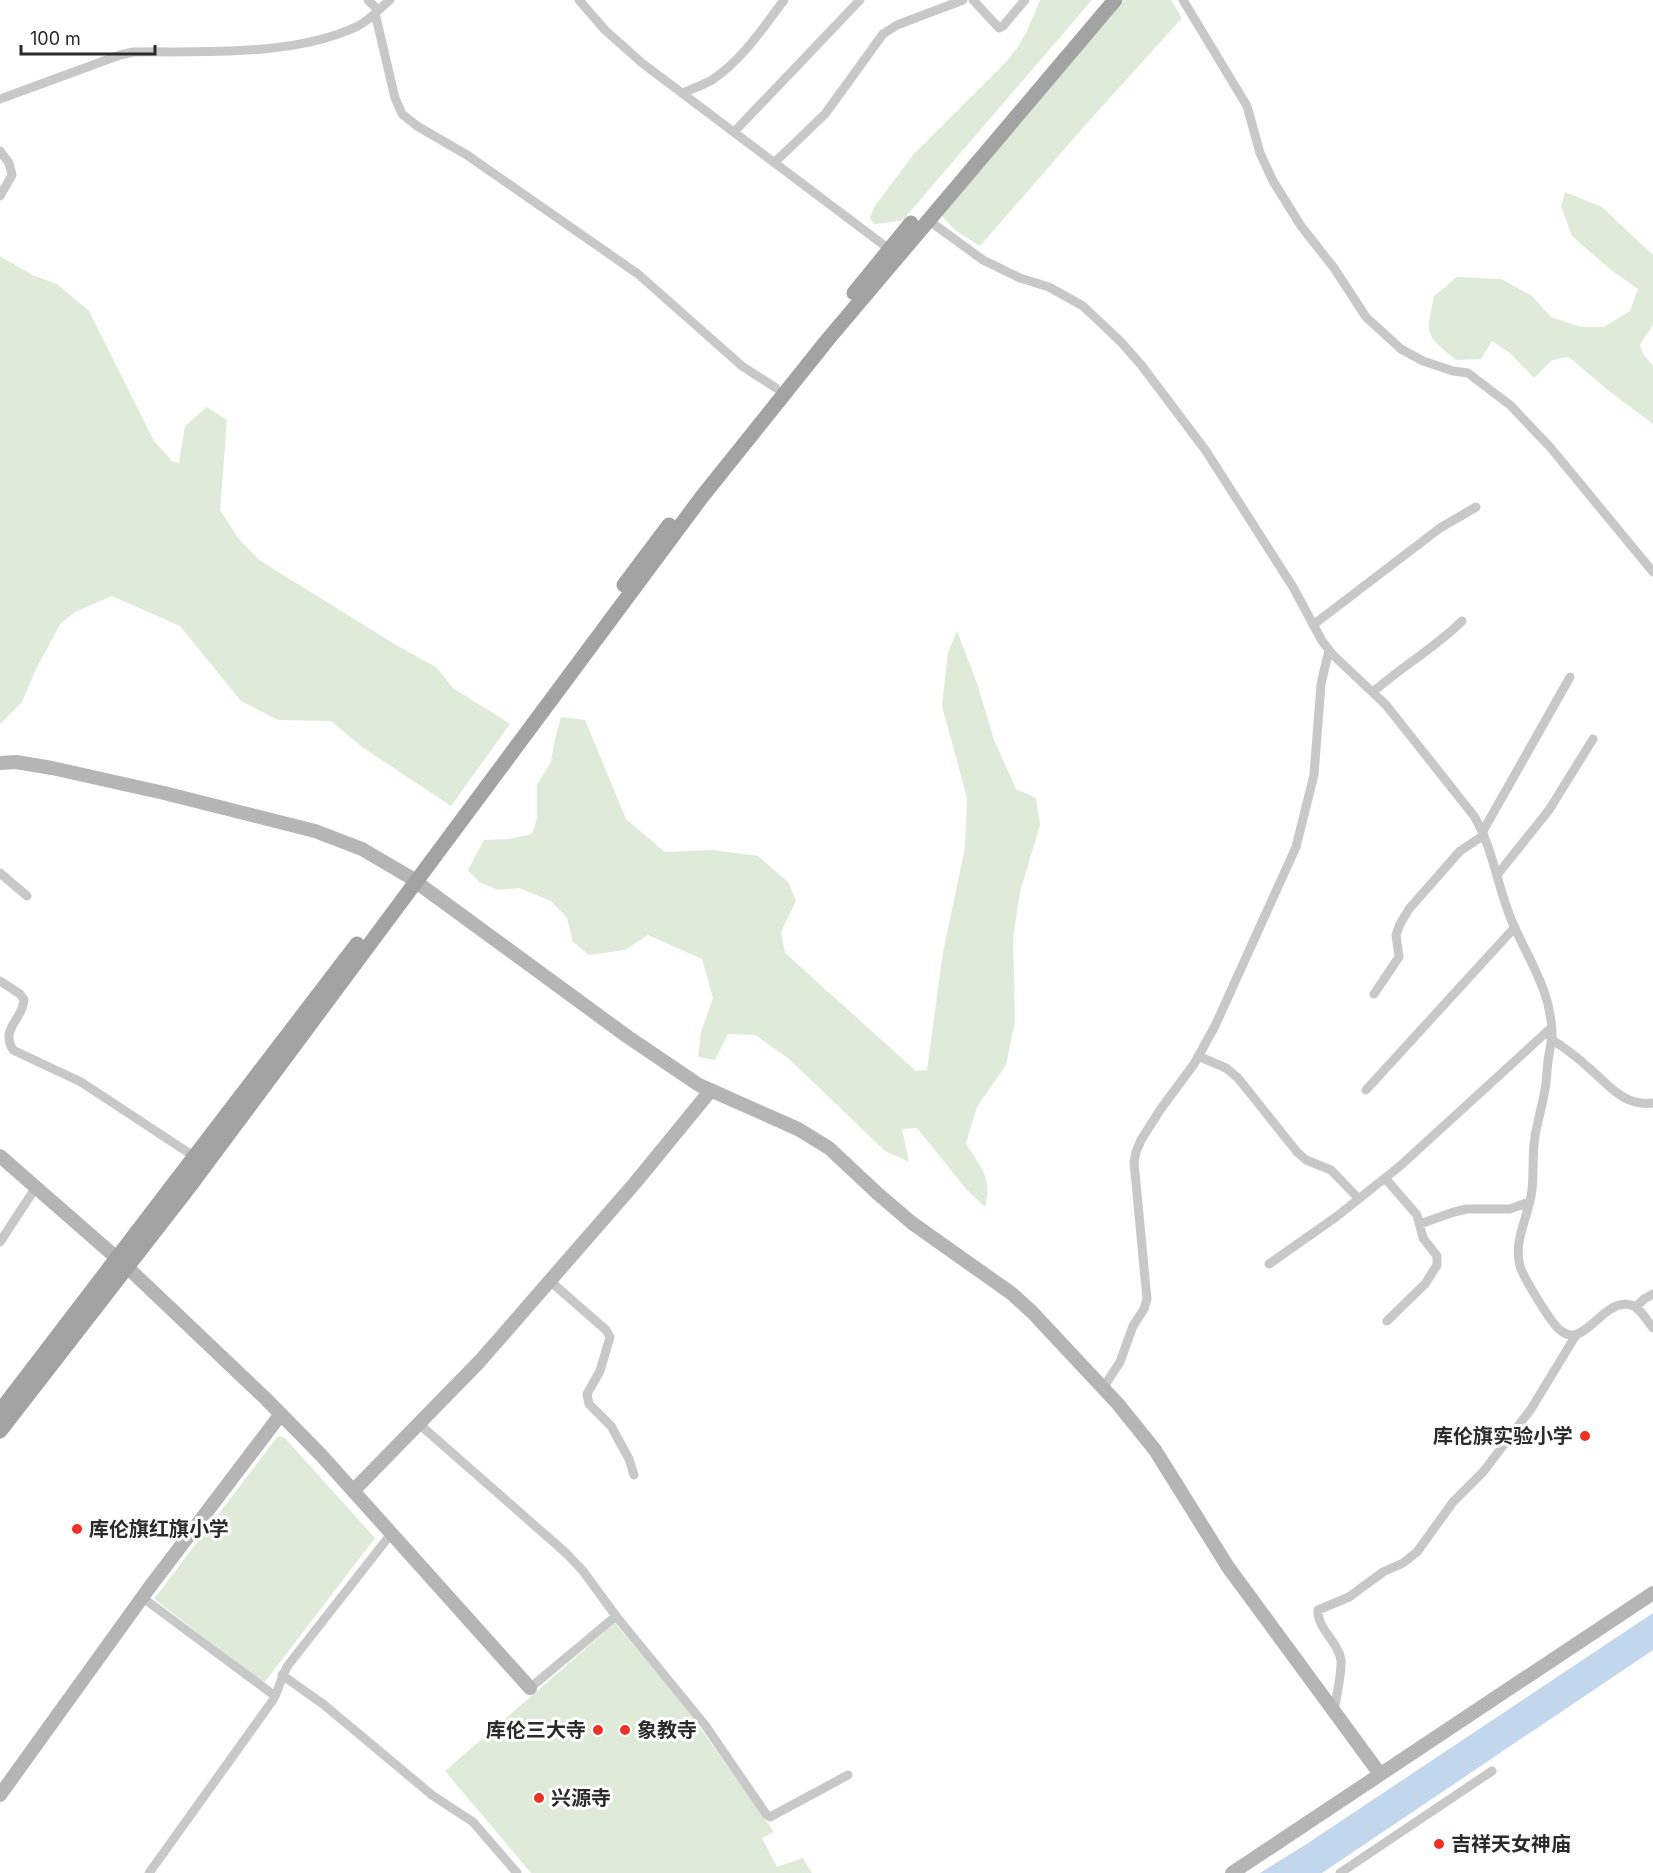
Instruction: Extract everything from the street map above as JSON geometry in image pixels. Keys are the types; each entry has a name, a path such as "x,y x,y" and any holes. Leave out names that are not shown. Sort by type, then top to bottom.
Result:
{"main road":[{"path":"0,1411 122,1262 190,1186 645,555 776,388 890,249 1103,0"},
{"path":"0,1431 195,1157 412,879 701,498 766,415 928,219 1115,0"}],"street":[{"path":"368,0 376,12 395,98 402,114 417,126 467,155 638,274 742,366 776,388"},
{"path":"0,99 133,52 247,50 299,44 338,34 360,25 390,0"},
{"path":"579,0 622,46 890,249"},
{"path":"682,93 711,80 737,59 784,0"},
{"path":"734,132 860,0"},
{"path":"775,162 825,114 884,34 897,25 963,0"},
{"path":"973,0 999,28 1025,0"},
{"path":"1183,0 1247,106 1260,153 1273,181 1301,226 1334,268 1366,317 1401,349 1423,361 1453,371 1468,373 1510,405 1593,497 1653,572"},
{"path":"0,151 9,163 12,175 0,196"},
{"path":"928,219 983,260 1020,278 1049,287 1076,301 1102,322 1121,342 1142,366 1206,451 1293,587 1329,650 1386,705 1474,816 1483,833 1515,927 1545,990 1550,1009 1551,1039 1546,1083 1535,1137 1532,1190 1518,1250 1520,1267 1561,1332 1570,1336 1576,1335 1619,1306 1630,1304 1636,1307 1653,1328"},
{"path":"1313,624 1440,528 1476,507"},
{"path":"1373,692 1402,668 1445,638 1462,621"},
{"path":"1103,1388 1120,1362 1133,1326 1144,1309 1147,1299 1134,1162 1136,1152 1160,1110 1198,1056 1215,1026 1296,847 1314,774 1322,684 1329,650"},
{"path":"1374,994 1399,957 1396,934 1409,909 1460,851 1483,833 1570,677"},
{"path":"1497,875 1549,810 1593,740"},
{"path":"0,763 16,762 52,768 164,793 315,831 362,849 412,879 628,1037 699,1085 798,1129 829,1148 912,1223 1025,1305 1103,1388 1155,1450 1228,1567 1380,1774"},
{"path":"0,873 27,896"},
{"path":"1366,1090 1515,927"},
{"path":"0,981 20,994 24,1000 23,1008 8,1035 8,1041 13,1050 81,1083 195,1157"},
{"path":"1269,1264 1336,1217 1400,1166 1551,1028"},
{"path":"1551,1039 1570,1051 1618,1095 1630,1101 1653,1103"},
{"path":"1198,1056 1226,1068 1238,1078 1297,1152 1306,1160 1330,1170 1358,1198"},
{"path":"353,1491 480,1361 635,1183 711,1090"},
{"path":"0,1156 122,1262 281,1414 530,1688 616,1616"},
{"path":"1385,1178 1418,1215 1423,1238 1437,1256 1437,1265 1425,1284 1387,1321"},
{"path":"0,1242 36,1187"},
{"path":"1420,1224 1467,1209 1510,1209 1529,1202"},
{"path":"550,1281 606,1329 610,1337 600,1371 587,1394 589,1404 611,1426 629,1458 634,1475"},
{"path":"1636,1307 1653,1294"},
{"path":"1334,1712 1341,1660 1336,1647 1318,1618 1318,1610 1349,1597 1383,1572 1403,1563 1417,1552 1453,1502 1483,1472 1531,1409 1576,1335"},
{"path":"0,1795 143,1598 281,1414"},
{"path":"419,1424 566,1553 583,1571 616,1616 705,1725 766,1814 770,1817 848,1775"},
{"path":"149,1873 274,1696 282,1675 391,1534"},
{"path":"1232,1873 1653,1593"},
{"path":"143,1598 274,1696"},
{"path":"282,1675 323,1704 432,1795 473,1822 517,1873"},
{"path":"1340,1873 1492,1771"}],"green space":[{"path":"1040,0 1092,0 902,221 874,224 870,218 874,207 914,154 1006,62 1018,47"},
{"path":"1125,0 1171,0 1182,18 980,246 956,231 941,215"},
{"path":"1565,192 1602,207 1653,255 1653,325 1640,345 1643,354 1653,366 1653,424 1569,357 1552,360 1534,378 1510,353 1492,341 1481,359 1456,360 1433,339 1430,333 1434,296 1457,277 1501,279 1532,296 1551,317 1581,327 1604,327 1630,311 1638,289 1611,270 1572,236 1561,206"},
{"path":"0,256 32,275 57,284 89,311 154,441 172,461 179,463 185,426 207,407 227,420 220,510 238,538 259,560 396,645 436,667 453,688 510,724 451,806 362,747 331,721 278,720 241,701 180,626 112,596 75,612 61,623 36,669 22,702 0,724"},
{"path":"957,631 977,683 994,740 1016,789 1036,798 1040,825 1020,892 1013,938 1015,1021 1006,1065 977,1107 966,1143 984,1173 987,1188 985,1207 966,1189 917,1128 902,1129 909,1162 885,1151 788,1058 755,1035 728,1034 715,1060 698,1057 701,1032 713,998 702,959 648,935 625,950 589,955 573,942 567,918 551,901 519,888 498,890 479,882 468,870 484,840 509,839 532,834 537,818 537,785 551,762 561,717 585,720 626,819 665,852 713,850 758,856 789,883 796,901 781,932 785,953 916,1071 927,1070 943,952 965,848 967,798 942,706 948,652"},
{"path":"280,1436 285,1438 375,1538 264,1683 154,1599"},
{"name":"库伦三大寺","path":"615,1623 686,1708 774,1832 762,1838 777,1867 803,1858 812,1873 531,1873 445,1771"}],"water":[{"path":"1653,1613 1653,1650 1322,1873 1260,1873 1305,1845"}],"place":[{"name":"库伦旗实验小学","path":"1585,1436"},
{"name":"库伦旗红旗小学","path":"77,1529"},
{"name":"库伦三大寺","path":"598,1730"},
{"name":"象教寺","path":"625,1730"},
{"name":"兴源寺","path":"539,1798"},
{"name":"吉祥天女神庙","path":"1439,1844"}]}
